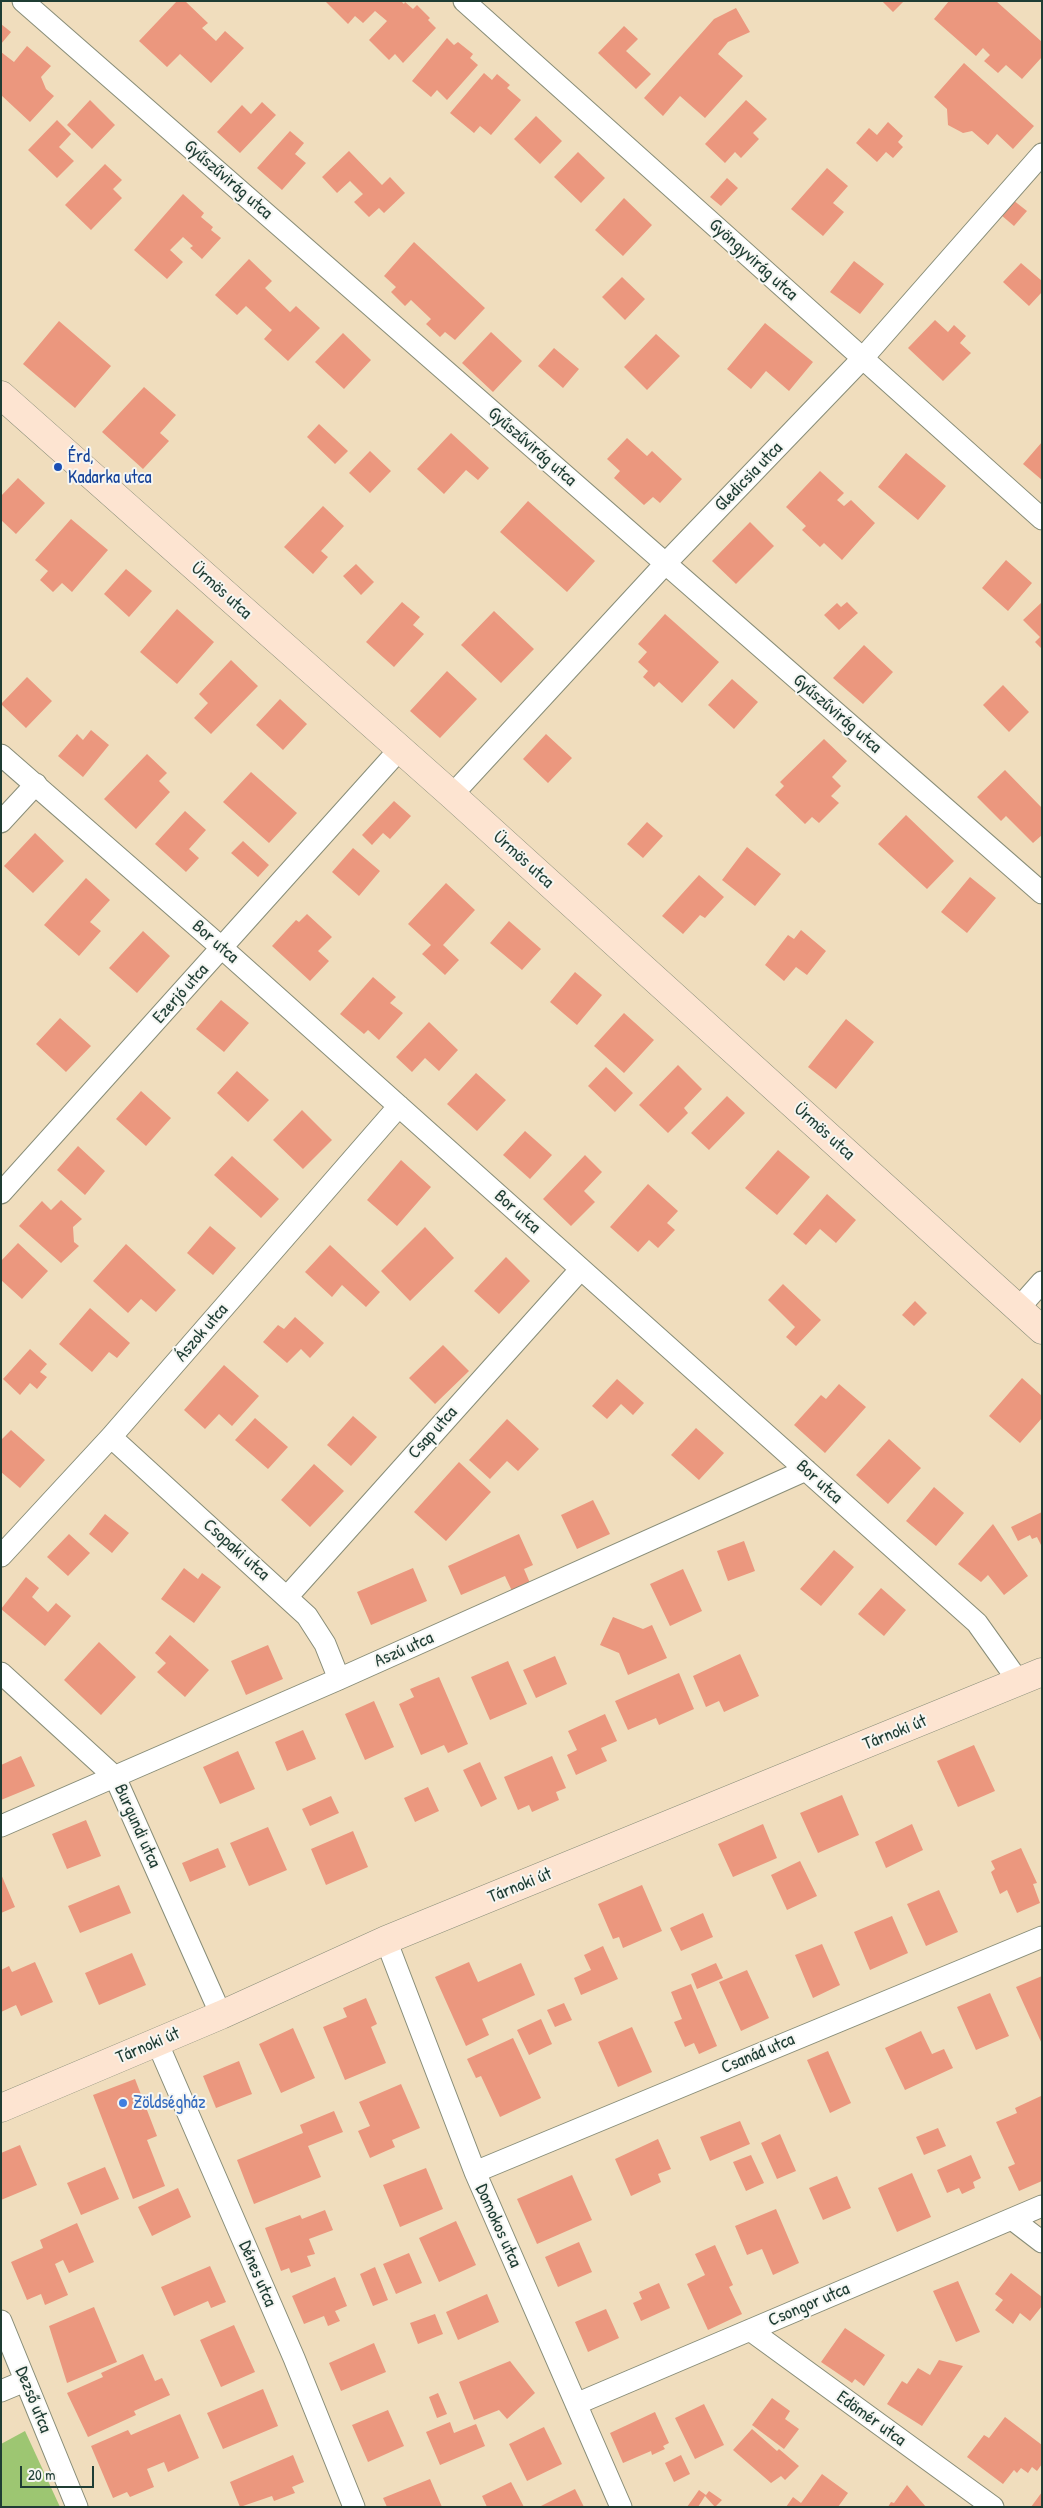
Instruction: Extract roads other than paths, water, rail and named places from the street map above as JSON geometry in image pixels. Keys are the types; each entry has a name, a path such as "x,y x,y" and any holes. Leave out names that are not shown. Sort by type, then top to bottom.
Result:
{"street":[{"name":"Gyűszűvirág utca","path":"23,1 1042,893"},
{"name":"Gyöngyvirág utca","path":"464,1 1042,519"},
{"name":"Gledicsia utca","path":"452,795 666,564 862,359 1042,154"},
{"name":"Ürmös utca","path":"1,395 399,750 452,795 1042,1330"},
{"name":"Ezerjó utca","path":"1,1193 399,750"},
{"name":"Bor utca","path":"1,755 400,1106 580,1270 977,1623 1030,1677"},
{"path":"1,822 36,784"},
{"name":"Ászok utca","path":"1,1556 111,1437 400,1106"},
{"name":"Csap utca","path":"287,1597 580,1270"},
{"path":"1018,1309 1042,1282"},
{"name":"Csopaki utca","path":"111,1437 307,1616 325,1644 339,1680"},
{"name":"Aszú utca","path":"1,1826 339,1680 806,1470"},
{"name":"Burgundi utca","path":"1,1673 115,1777 221,2015"},
{"name":"Tárnoki út","path":"1,2108 221,2015 386,1940 1030,1677"},
{"name":"Csanád utca","path":"475,2172 1042,1937"},
{"name":"Domokos utca","path":"386,1940 475,2172 621,2507"},
{"name":"Dénes utca","path":"157,2042 290,2350 354,2507"},
{"name":"Csongor utca","path":"576,2404 1042,2206"},
{"path":"1012,2219 1042,2242"},
{"name":"Dezső utca","path":"1,2320 77,2507"},
{"name":"Edömér utca","path":"750,2330 993,2507"},
{"path":"1,2391 25,2381"}],"place":[{"name":"Érd, Kadarka utca","path":"58,467"},
{"name":"Zöldségház","path":"123,2103"}]}
